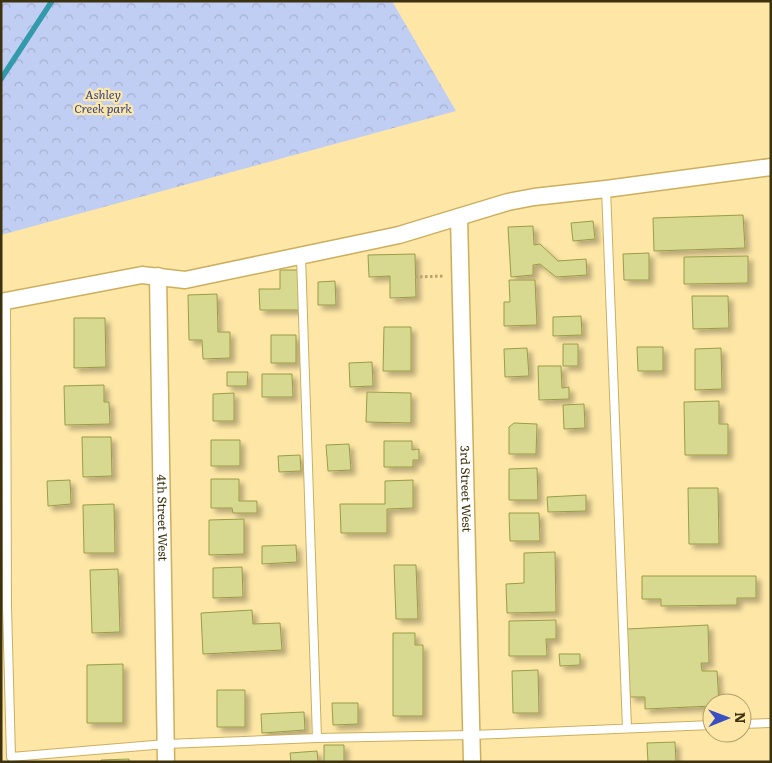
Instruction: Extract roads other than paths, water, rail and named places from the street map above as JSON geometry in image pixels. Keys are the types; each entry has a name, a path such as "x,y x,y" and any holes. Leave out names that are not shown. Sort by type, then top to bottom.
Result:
{"street":[{"path":"4,302 142,275 185,280 399,235 508,202 534,197 771,167"},
{"name":"3rd Street West","path":"459,217 472,762"},
{"name":"4th Street West","path":"158,276 166,762"}],"lane":[{"path":"606,189 627,728"},
{"path":"301,256 317,738"},
{"path":"4,302 7,606 11,757 166,744 317,738 471,736 702,725"},
{"path":"752,724 771,723"}],"waterway":[{"path":"1,79 52,1"}],"park label":[{"name":"Ashley Creek park","path":"103,102"}]}
